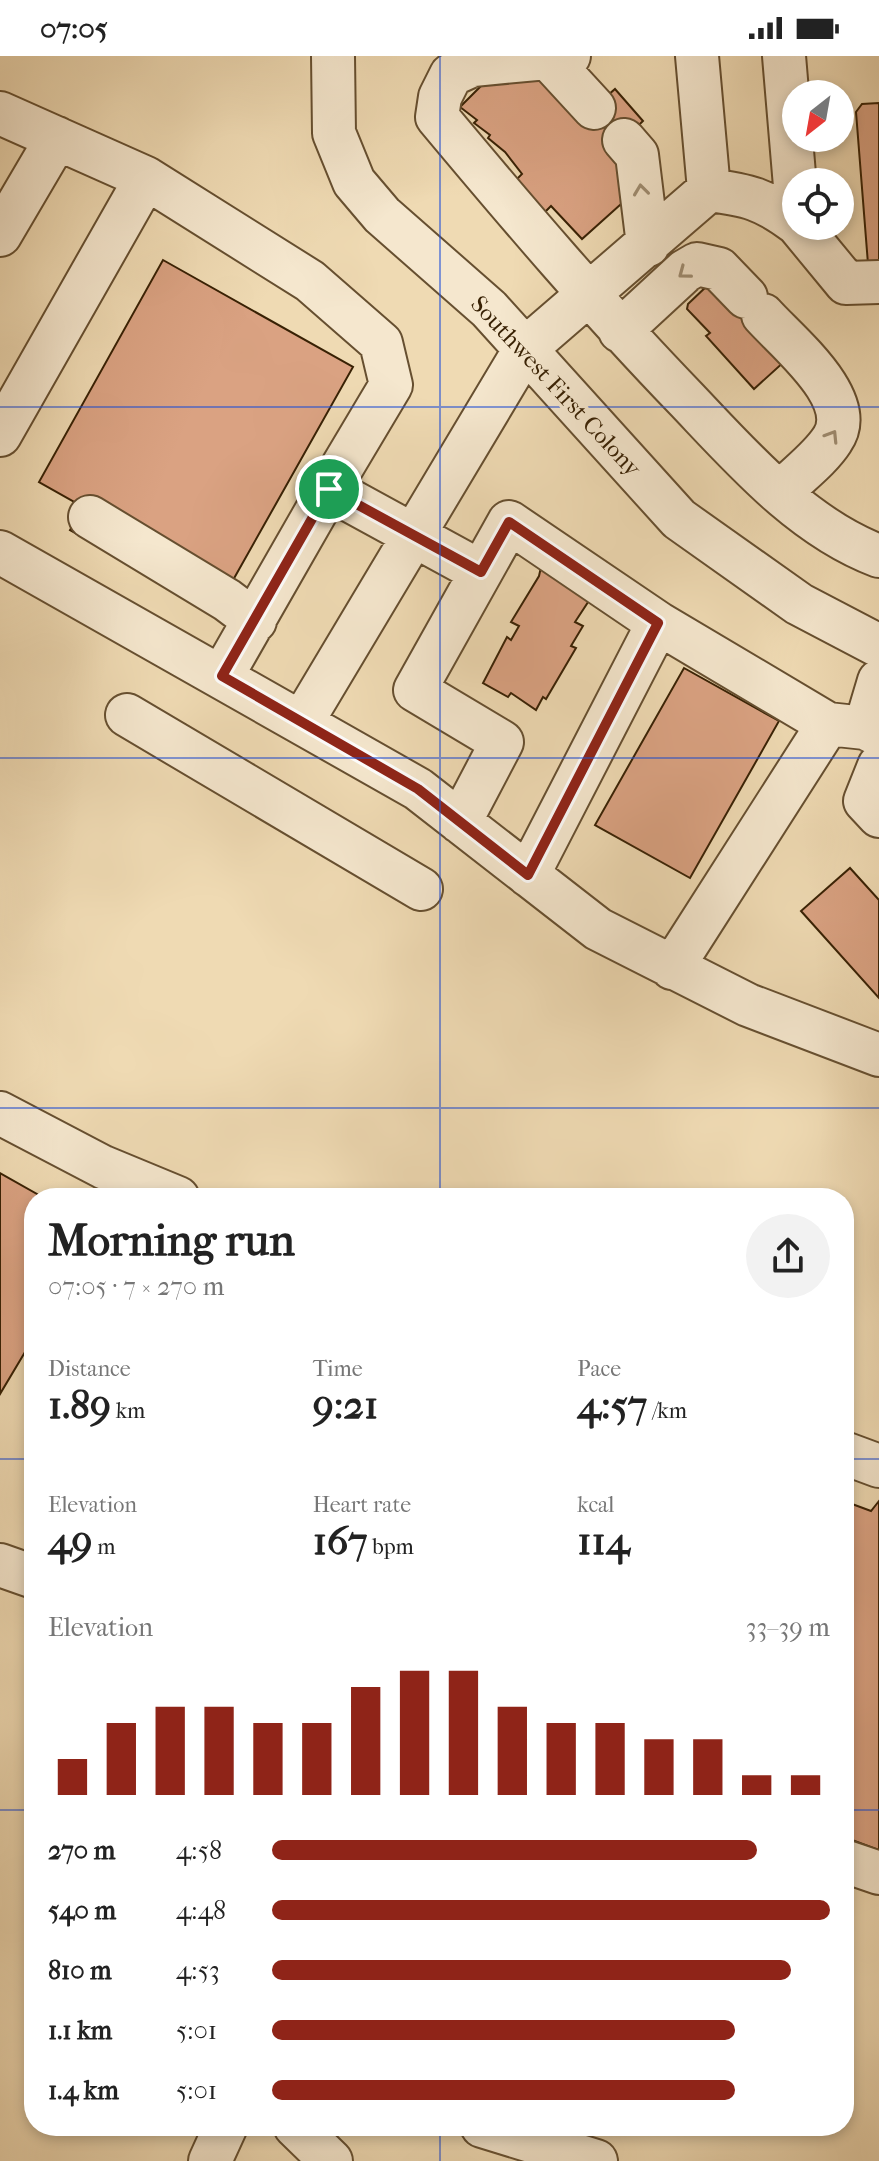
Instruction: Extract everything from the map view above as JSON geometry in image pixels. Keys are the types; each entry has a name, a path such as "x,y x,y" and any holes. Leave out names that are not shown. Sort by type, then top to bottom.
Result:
{"street":[{"name":"Southwest First Colony","path":"333,56 334,133 354,182 382,215 489,309 679,519 799,604 879,646"},
{"path":"697,56 709,190"},
{"path":"784,56 793,168"},
{"path":"594,108 558,57 473,65 451,75 440,97 437,117 588,298 764,481 853,546 879,556"},
{"path":"0,113 146,178 310,281 381,343 391,385 222,676"},
{"path":"0,235 57,138"},
{"path":"624,140 637,155 648,245"},
{"path":"0,435 146,178"},
{"path":"709,190 769,202 782,212"},
{"path":"302,722 525,349 588,298 709,190"},
{"path":"811,240 846,283 879,282"},
{"path":"620,331 685,271 697,264 719,269 828,387 840,409 840,424 832,440 780,493"},
{"path":"329,489 481,572"},
{"path":"90,517 227,600 255,621"},
{"path":"460,822 502,742 415,690 509,522 658,623 863,738"},
{"path":"0,552 418,789 598,929 748,1005 879,1055"},
{"path":"528,875 658,623"},
{"path":"879,681 863,738 865,801 879,816"},
{"path":"127,715 421,889"},
{"path":"672,968 863,738"},
{"path":"0,1113 103,1167 154,1188"},
{"path":"854,1457 879,1466"},
{"path":"0,1565 24,1573"},
{"path":"854,1864 879,1873"},
{"path":"210,2161 221,2136"},
{"path":"305,2136 331,2161"},
{"path":"515,2136 596,2161"}],"building":[{"path":"547,79 583,117 615,89 643,121 612,151 630,196 582,239 551,206 541,216 512,184 522,174 505,152 488,138 490,135 474,123 477,120 460,107 483,84"},
{"path":"879,103 879,263 868,264 856,112 862,104"},
{"path":"163,260 353,367 228,589 204,605 70,530 83,507 39,482"},
{"path":"708,285 786,360 754,389 706,336 710,333 687,309 688,304"},
{"path":"541,567 592,596 575,622 583,626 571,646 576,648 546,699 543,697 536,710 511,693 508,697 483,683 507,637 511,640 519,626 511,622 539,576"},
{"path":"684,668 779,721 690,878 595,825"},
{"path":"850,868 879,900 879,998 801,911"},
{"path":"0,1173 26,1188 24,1354 0,1394"},
{"path":"879,1501 879,1850 854,1841 854,1505 871,1511"}],"route":[{"path":"329,489 481,572 509,522 658,623 528,875 418,789 222,676 329,489"}]}
